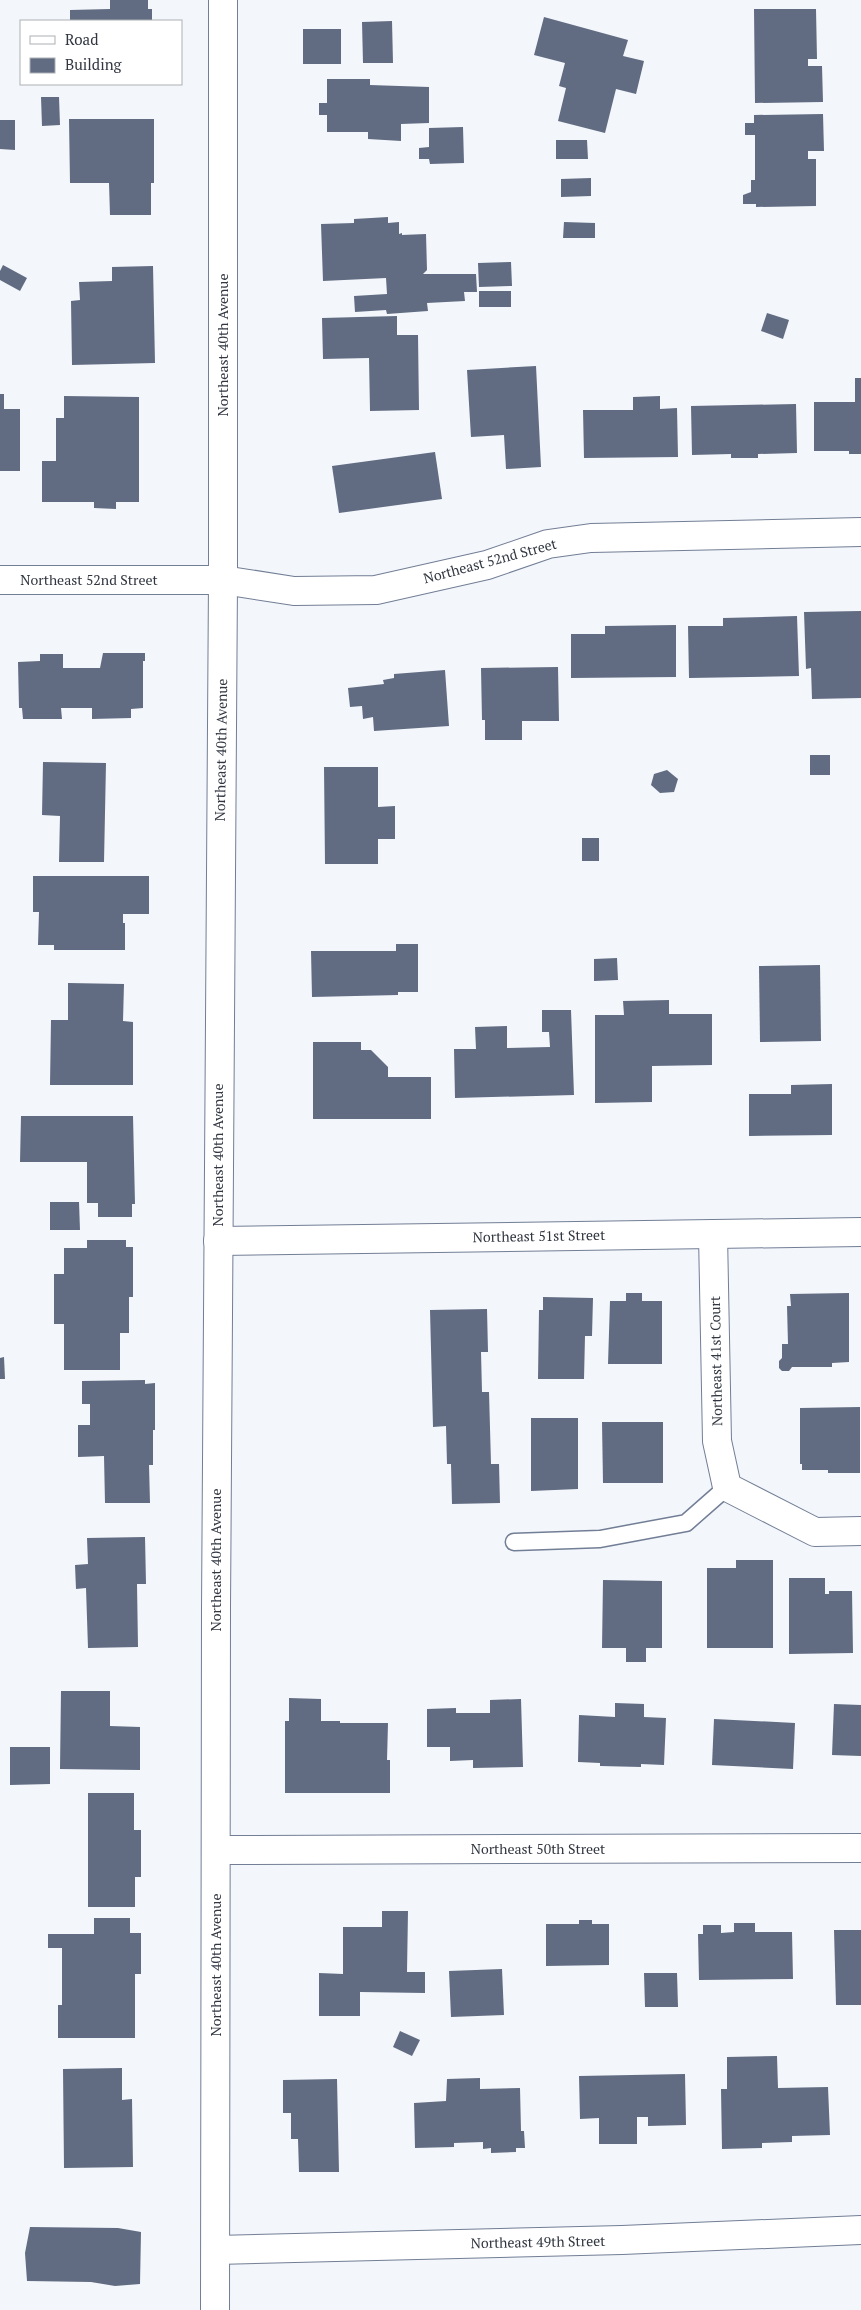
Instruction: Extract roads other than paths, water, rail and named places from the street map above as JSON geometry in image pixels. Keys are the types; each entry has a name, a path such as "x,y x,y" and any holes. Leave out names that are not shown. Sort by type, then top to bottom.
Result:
{"street":[{"name":"Northeast 40th Avenue","path":"215,2310 218,1241 223,580 223,0"},
{"name":"Northeast 52nd Street","path":"0,580 223,580 294,591 376,590 487,565 548,544 574,540 861,532"},
{"name":"Northeast 51st Street","path":"218,1241 861,1232"},
{"name":"Northeast 41st Court","path":"713,1234 717,1442 727,1487"},
{"path":"727,1487 815,1532 861,1531"},
{"name":"Northeast 50th Street","path":"216,1850 861,1848"},
{"name":"Northeast 49th Street","path":"216,2250 622,2240 861,2230"}],"lane":[{"path":"514,1542 600,1539 686,1523 727,1487"}]}
